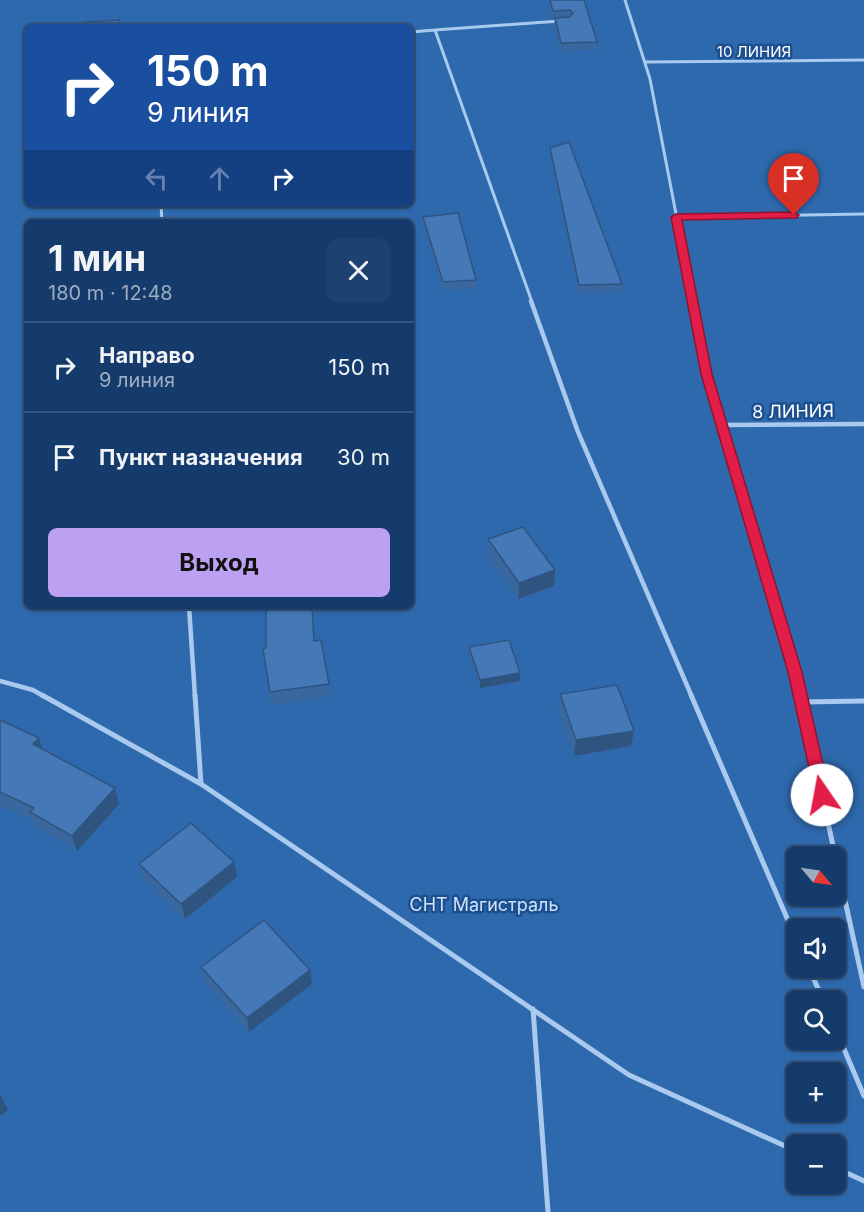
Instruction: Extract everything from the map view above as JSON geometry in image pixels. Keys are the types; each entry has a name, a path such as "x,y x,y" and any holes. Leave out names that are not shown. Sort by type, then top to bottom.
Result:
{"lane":[{"path":"625,0 645,62 707,374 802,702 864,987"},
{"path":"414,32 569,21"},
{"path":"435,30 578,432 787,918"},
{"name":"10 ЛИНИЯ","path":"645,62 864,60"},
{"path":"676,217 864,214"},
{"name":"8 ЛИНИЯ","path":"722,425 864,424"},
{"path":"189,609 201,784"},
{"path":"0,681 33,690 201,784 629,1075 786,1146"},
{"path":"802,702 864,701"},
{"path":"533,1009 548,1212"},
{"path":"844,1050 864,1096"},
{"path":"846,1173 864,1181"}],"green space":[{"name":"СНТ Магистраль","path":"0,0 864,0 864,1212 0,1212"}],"building":[{"path":"550,0 584,0 597,42 561,43 555,18 570,17 573,13 570,10 553,11"},
{"path":"119,20 118,24 85,24 85,22"},
{"path":"569,142 622,284 579,285 550,148"},
{"path":"458,213 476,280 443,282 423,217"},
{"path":"523,527 555,570 519,583 488,539"},
{"path":"266,609 312,609 314,641 321,640 329,684 270,692 263,649 266,648"},
{"path":"509,640 520,673 480,680 469,647"},
{"path":"617,685 634,731 576,740 560,694"},
{"path":"0,720 39,738 33,744 115,788 72,836 30,812 34,808 0,792"},
{"path":"191,823 234,862 181,904 139,864"},
{"path":"264,920 310,970 247,1018 201,967"}],"route":[{"path":"794,215 676,217 707,374 795,672 822,795"}]}
